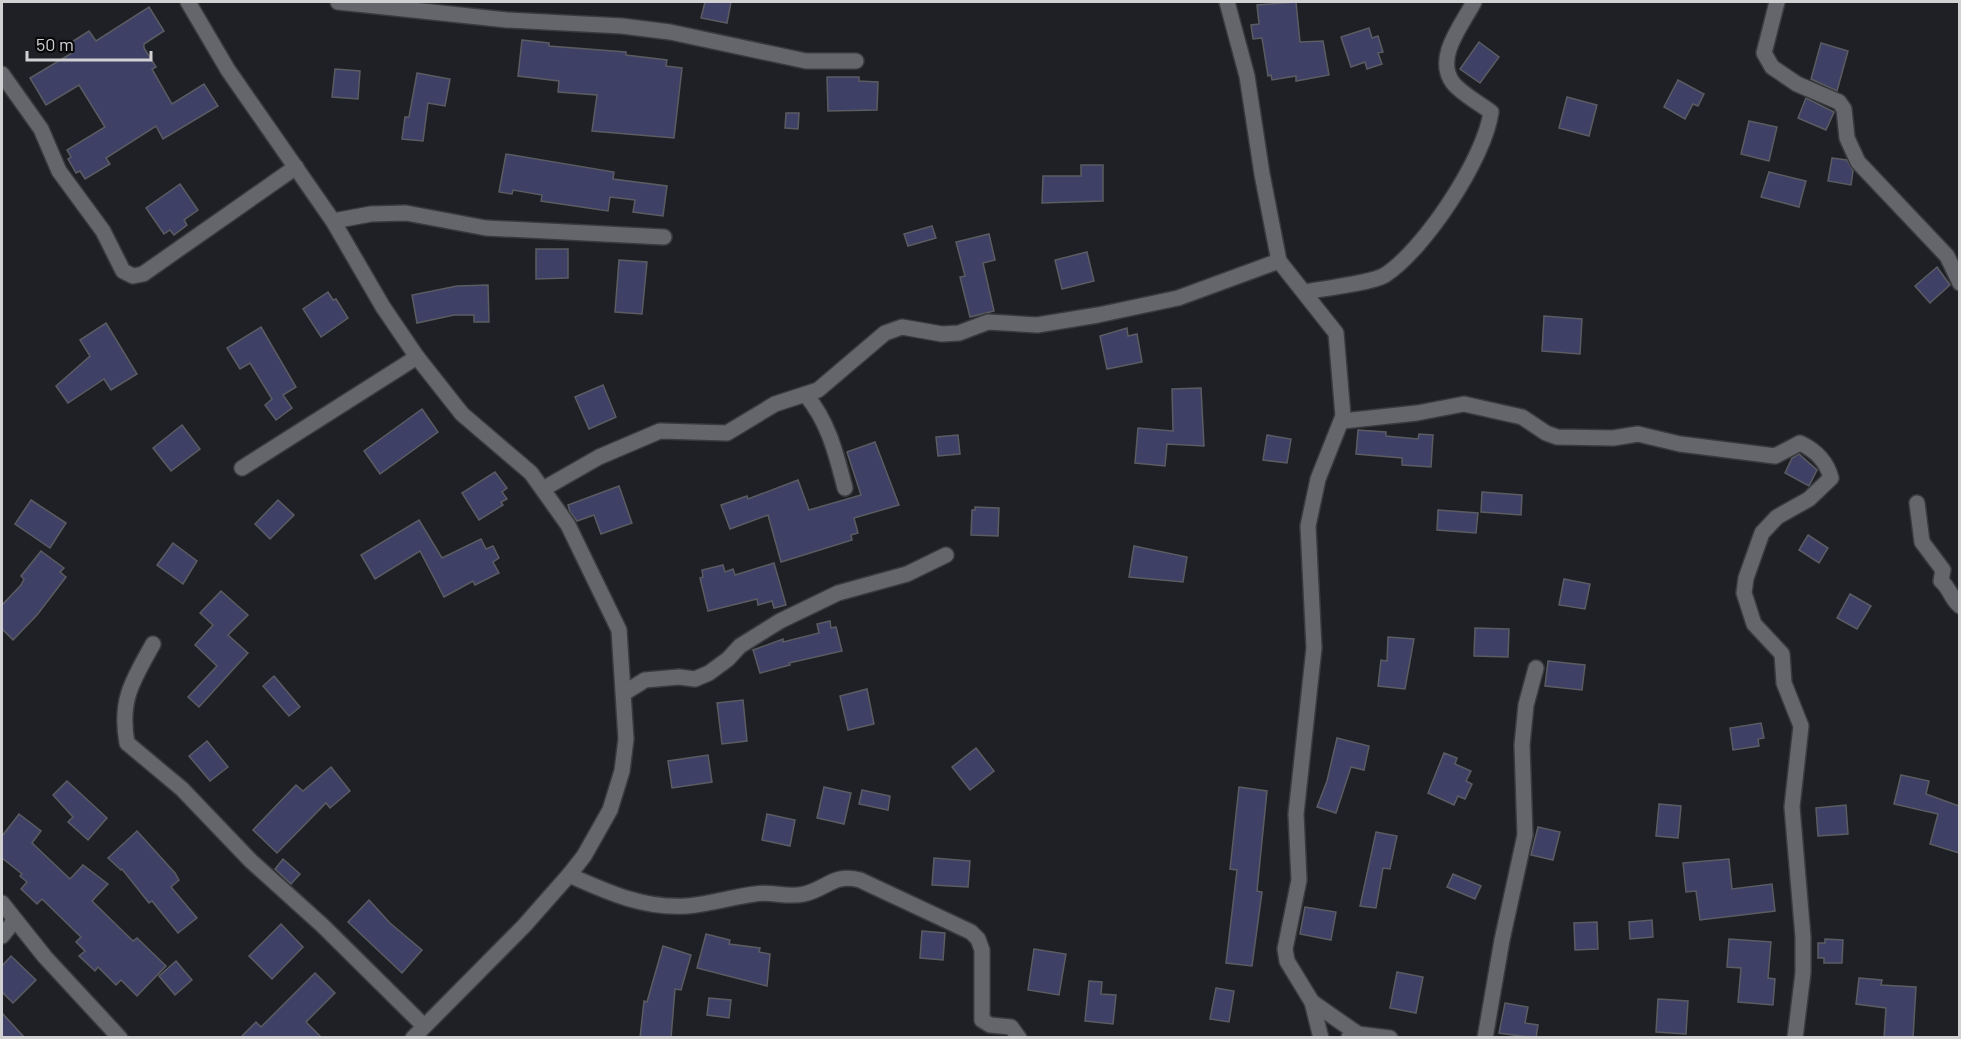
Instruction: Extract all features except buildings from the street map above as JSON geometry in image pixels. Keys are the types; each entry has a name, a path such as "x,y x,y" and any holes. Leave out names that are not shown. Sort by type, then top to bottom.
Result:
{"street":[{"path":"188,2 228,70 333,221 383,307 417,357 462,414 531,472 568,525 619,630 626,739 622,771 610,810 584,856 569,875 413,1038"},
{"path":"338,2 507,20 621,26 670,32 806,61 856,61"},
{"path":"1227,2 1247,76 1262,174 1279,261 1336,333 1343,421 1318,479 1308,526 1314,648 1307,735 1296,814 1299,880 1285,950 1287,961 1312,1002 1321,1038"},
{"path":"1304,292 1383,277 1403,260 1443,212 1480,153 1491,112 1454,84 1446,65 1446,54 1474,2"},
{"path":"1777,2 1764,53 1766,60 1797,84 1839,102 1844,109 1847,138 1858,162 1947,256 1959,283"},
{"path":"2,74 41,129 59,171 103,231 123,271 133,276 143,274 296,167"},
{"path":"333,221 371,214 406,213 486,228 664,237"},
{"path":"543,489 639,438 660,431 727,433 775,404 818,390 885,333 902,327 942,334 959,333 988,322 1037,326 1178,298 1279,261"},
{"path":"242,468 417,357"},
{"path":"807,395 825,422 845,488"},
{"path":"1343,421 1417,413 1464,404 1522,417 1546,433 1557,437 1613,438 1638,434 1680,444 1775,456 1800,443 1811,448 1828,466 1831,478 1809,499 1777,517 1762,533 1744,593 1754,624 1782,654 1784,683 1801,726 1792,807 1803,937 1803,973 1796,1038"},
{"path":"1917,503 1922,542 1942,570 1941,581 1948,587 1954,601 1959,606"},
{"path":"624,693 645,680 695,679 709,673 728,659 740,646 780,621 838,593 907,574 946,555"},
{"path":"153,644 127,691 124,714 127,743 182,789 251,861 323,926 424,1026"},
{"path":"1485,1038 1502,940 1525,835 1522,745 1526,705 1536,668"},
{"path":"569,875 626,900 686,906 756,893 779,897 806,894 836,879 847,877 860,880 971,932 978,939 982,950 982,1020 990,1025 1011,1027 1019,1038"},
{"path":"2,903 14,921 120,1038"},
{"path":"2,936 14,921"},
{"path":"1312,1002 1352,1036 1390,1038"}]}
